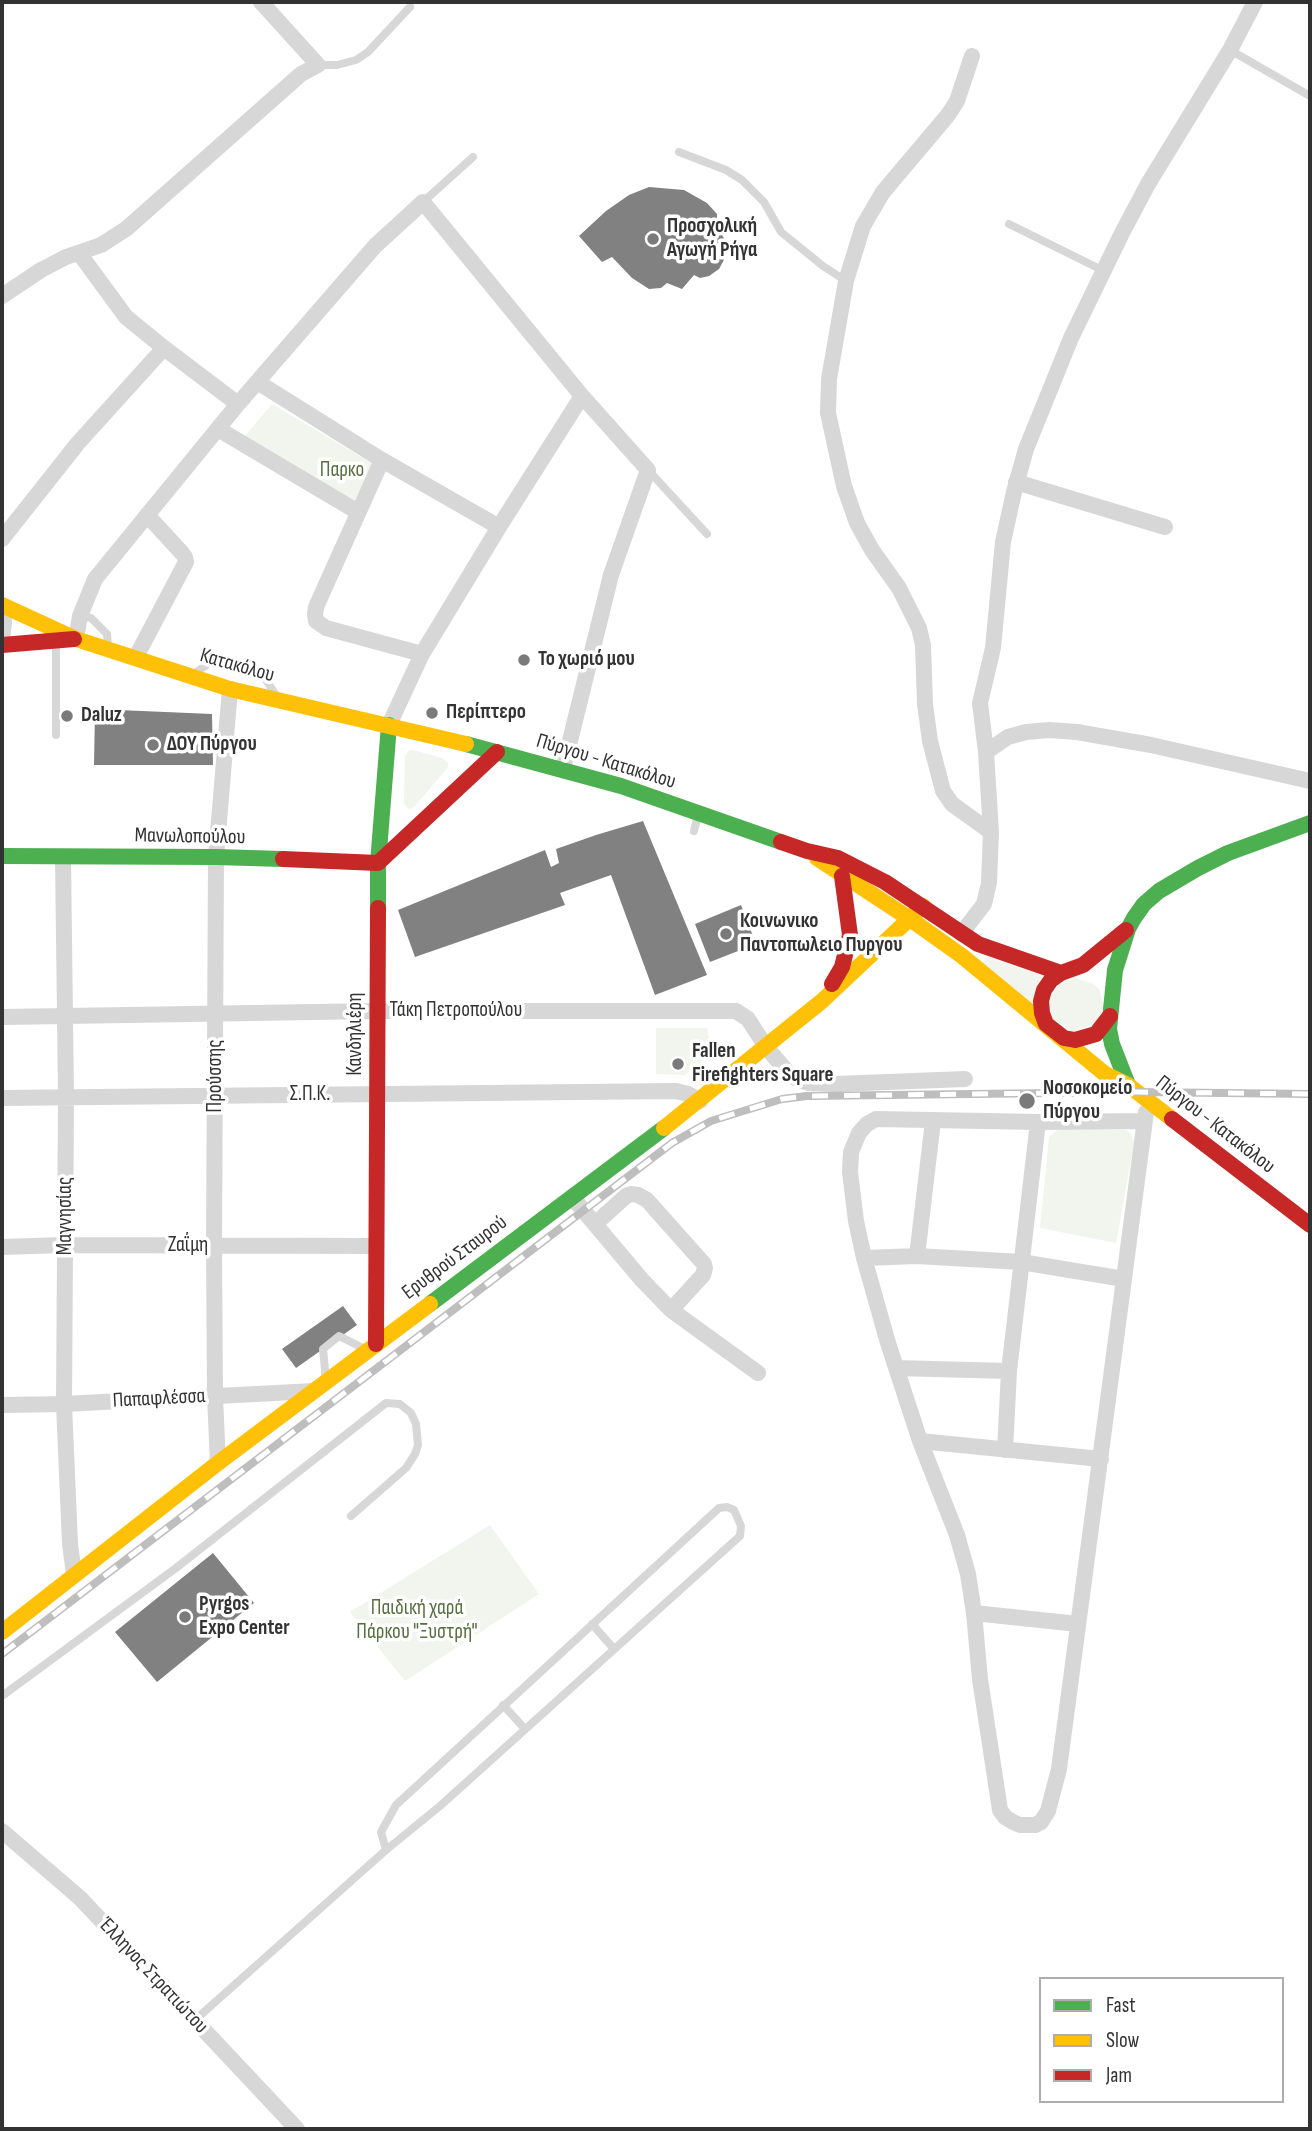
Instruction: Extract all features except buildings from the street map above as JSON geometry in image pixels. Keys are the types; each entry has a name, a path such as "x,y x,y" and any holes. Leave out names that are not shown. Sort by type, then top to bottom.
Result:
{"main road":[{"path":"2,607 76,639"},
{"name":"Κατακόλου","path":"76,639 230,689 389,725"},
{"path":"2,644 76,639"},
{"name":"Πύργου - Κατακόλου","path":"389,725 564,769 621,786 807,851 838,858 862,869 923,906 978,944 1066,972 1084,971 1094,975 1109,993 1109,1029 1112,1044 1128,1085"},
{"name":"Κανδηλιέρη","path":"372,1347 378,863 389,725"},
{"path":"378,863 497,752"},
{"path":"1110,1010 1115,970 1128,929 1144,904 1178,878 1228,853 1310,823"},
{"name":"Πύργου - Κατακόλου","path":"807,851 962,956 1105,1074 1128,1085 1310,1225"},
{"name":"Μανωλοπούλου","path":"2,856 216,857 378,863"},
{"path":"822,1001 842,967 850,935 842,876"},
{"name":"Ερυθρού Σταυρού","path":"2,1632 218,1463 700,1101 822,1001 923,906"},
{"path":"1066,972 1093,959 1128,929"},
{"name":"Πύργου - Κατακόλου","path":"1066,972 1051,980 1041,1001 1046,1024 1054,1032 1075,1040 1097,1034 1104,1026 1110,1010"}],"street":[{"path":"2,296 41,270 101,245 126,229 301,74 318,65 261,2"},
{"path":"961,934 984,904 989,883 991,832 980,703 993,648 1003,542 1026,449 1053,382 1104,271 1148,184 1230,50 1255,2"},
{"path":"972,56 957,101 883,192 863,226 846,281 829,379 828,413 844,486 857,523 899,588 919,628 923,645 925,704 930,741 943,792 953,804 991,832"},
{"path":"76,639 80,616 94,579 238,404 259,383 375,246 423,202 582,396 648,470 611,575 564,769"},
{"path":"79,253 125,317 238,404"},
{"path":"2,539 78,443 164,348"},
{"path":"259,383 382,460 499,527"},
{"path":"389,725 422,654 582,396"},
{"path":"218,429 358,512"},
{"path":"382,460 316,607 316,621 326,628 422,654"},
{"path":"1016,482 1165,527"},
{"path":"136,657 186,562 182,552 147,515"},
{"path":"2,607 2,644"},
{"name":"Προύσσης","path":"218,1463 214,1246 216,857 230,689"},
{"path":"986,752 1008,737 1026,732 1077,732 1310,781"},
{"name":"Μαγνησίας","path":"64,857 64,1404 70,1544 74,1574"},
{"name":"Τάκη Πετροπούλου","path":"2,1017 377,1011 736,1011 748,1018 766,1047"},
{"path":"766,1047 790,1075 809,1083 965,1079"},
{"name":"Σ.Π.Κ.","path":"2,1098 676,1091 700,1101"},
{"path":"1145,1121 876,1119 859,1133 851,1152 850,1172 864,1258 920,1441 957,1535 968,1574 980,1679 1000,1810 1013,1822 1027,1826 1035,1825 1045,1818 1059,1769 1101,1459 1145,1121 1147,1100"},
{"path":"917,1256 933,1121"},
{"path":"1005,1450 1009,1371 1038,1122"},
{"path":"595,1223 626,1196 638,1195 647,1200 704,1264 703,1275 671,1310"},
{"path":"572,1197 671,1310 758,1373"},
{"name":"Ζαΐμη","path":"2,1247 375,1246"},
{"path":"864,1258 917,1256 1021,1262 1124,1279"},
{"path":"896,1368 1009,1371"},
{"name":"Παπαφλέσσα","path":"2,1405 215,1397 322,1387"},
{"path":"920,1441 1101,1459"},
{"path":"974,1614 1078,1624"},
{"name":"Έλληνος Στρατιώτου","path":"2,1831 80,1898 297,2129"}],"lane":[{"path":"318,65 337,65 356,60 368,52 410,7"},
{"path":"1230,50 1310,96"},
{"path":"679,152 726,170 742,180 764,202 781,232 846,281"},
{"path":"423,202 473,157"},
{"path":"1009,224 1104,271"},
{"path":"648,470 707,534"},
{"path":"80,616 91,618 107,634 108,648"},
{"path":"56,641 56,736"},
{"path":"192,676 217,658 261,672 278,699"},
{"path":"694,831 699,813"},
{"path":"322,1387 323,1349 339,1336 372,1347"},
{"path":"2,1696 176,1568 386,1404 400,1404 411,1413 416,1424 418,1445 415,1454 406,1468 351,1517"},
{"path":"195,2020 386,1850 440,1806 740,1536 741,1525 734,1510 719,1508 396,1805 381,1832 386,1850"},
{"path":"592,1625 614,1649"},
{"path":"503,1705 525,1729"}],"green space":[{"name":"Παρκο","path":"272,404 373,464 353,503 244,437"},
{"path":"408,751 442,758 448,763 448,767 415,806 409,809 404,804 405,757"},
{"path":"987,957 1044,976 1032,1003 981,965"},
{"path":"1075,978 1092,983 1099,989 1104,1007 1097,1023 1073,1032 1052,1018 1049,1001 1059,984"},
{"path":"656,1028 707,1028 712,1054 685,1075 656,1074"},
{"path":"1060,1128 1126,1130 1131,1134 1134,1143 1116,1243 1040,1228 1049,1137"},
{"name":"Παιδική χαρά Πάρκου \"Ξυστρή\"","path":"490,1525 539,1594 405,1681 350,1612"}],"railway":[{"path":"2,1654 672,1143 711,1121 782,1099 807,1096 1137,1092 1310,1094"}],"traffic: fast":[{"path":"378,908 378,863 389,725"},
{"path":"466,744 621,786 781,842"},
{"path":"1128,1085 1109,1029 1115,970 1134,918 1144,904 1159,891 1198,868 1228,853 1310,823"},
{"path":"2,856 283,859"},
{"path":"430,1304 664,1128"}],"traffic: slow":[{"path":"2,605 76,639 230,689 466,744"},
{"path":"817,858 962,956 1105,1074 1128,1085 1172,1119"},
{"path":"664,1128 822,1001 923,906"},
{"path":"2,1632 218,1463 430,1304"}],"traffic: jam":[{"path":"2,645 74,639"},
{"path":"283,859 378,863 497,752"},
{"path":"781,842 838,858 885,882 978,944 1061,973"},
{"path":"832,984 842,967 850,935 842,876"},
{"path":"376,1344 378,908"},
{"path":"1110,1016 1096,1034 1075,1040 1064,1038 1046,1024 1041,1001 1051,980 1083,965 1126,930"},
{"path":"1172,1119 1310,1225"}],"place":[{"name":"Προσχολική Αγωγή Ρήγα","path":"653,239"},
{"name":"Το χωριό μου","path":"524,660"},
{"name":"Περίπτερο","path":"432,713"},
{"name":"Daluz","path":"67,716"},
{"name":"ΔΟΥ Πύργου","path":"153,745"},
{"name":"Κοινωνικο Παντοπωλειο Πυργου","path":"726,934"},
{"name":"Fallen Firefighters Square","path":"678,1064"},
{"name":"Νοσοκομείο Πύργου","path":"1027,1101"},
{"name":"Pyrgos Expo Center","path":"185,1617"}]}
